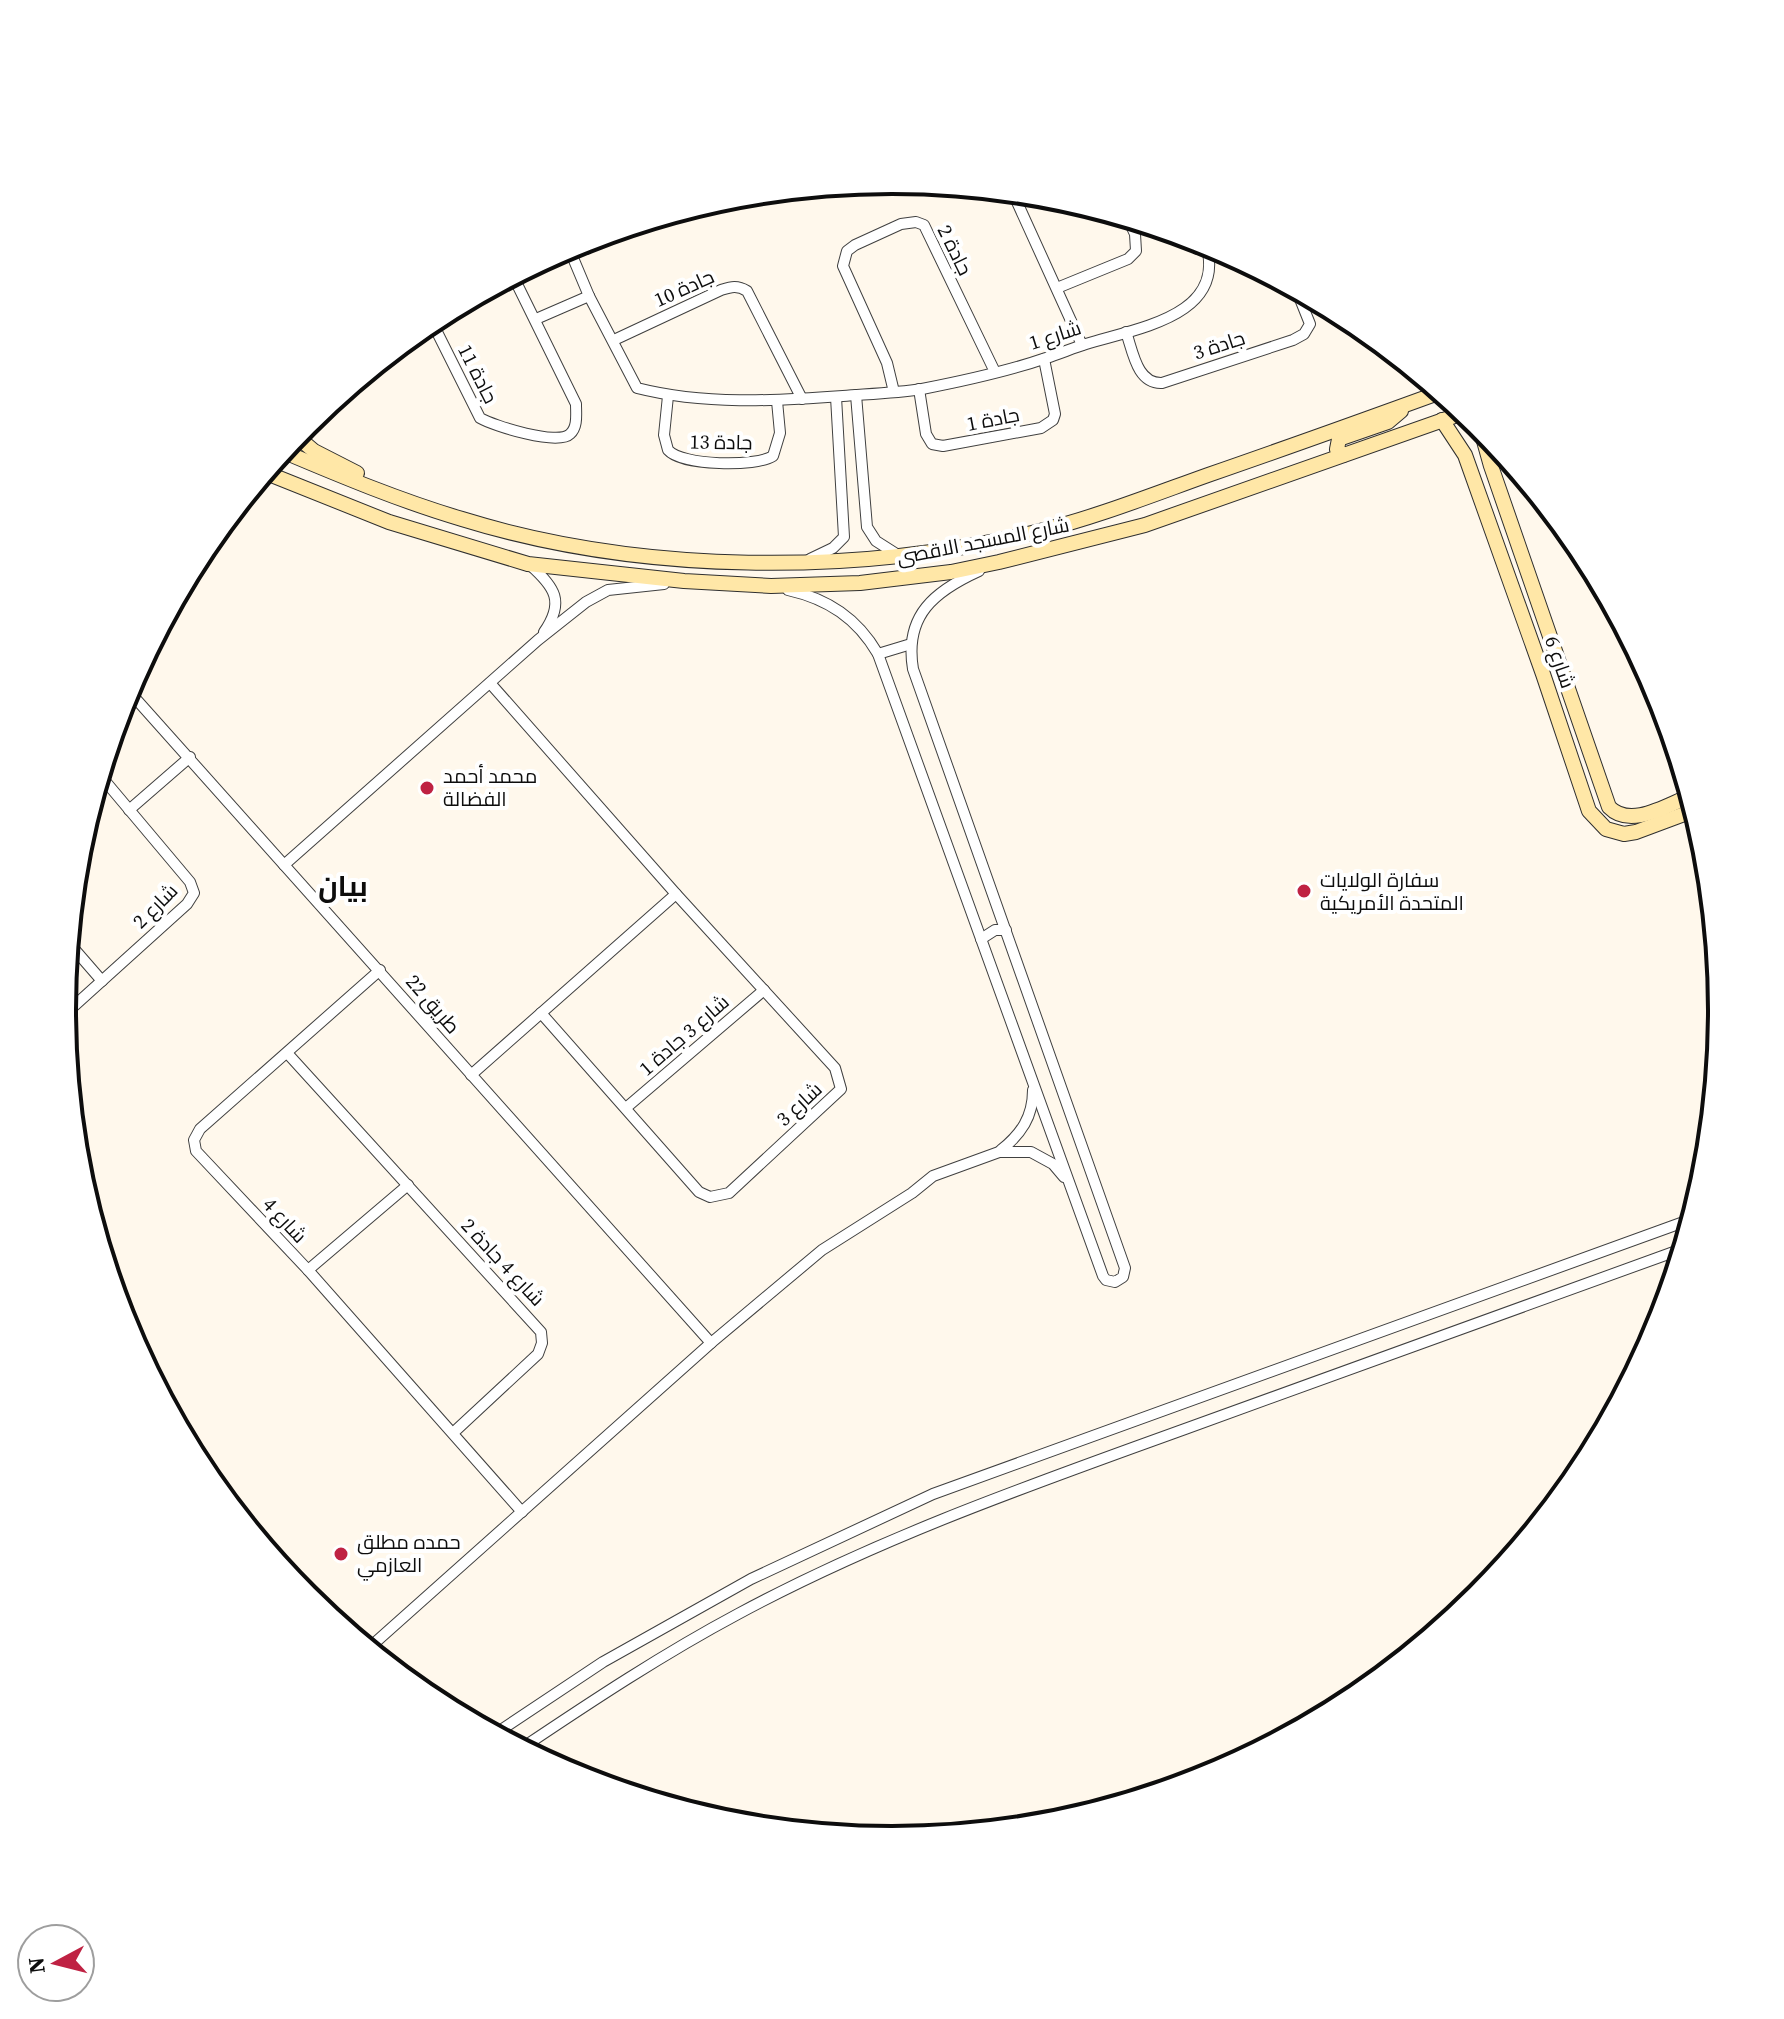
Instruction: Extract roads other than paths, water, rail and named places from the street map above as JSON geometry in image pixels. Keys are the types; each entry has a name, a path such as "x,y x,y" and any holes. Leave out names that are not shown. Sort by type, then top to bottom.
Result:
{"main road":[{"name":"شارع المسجد الاقصى","path":"293,455 463,520 521,534 653,557 760,563 804,562 898,555 1036,532 1169,489 1430,396"},
{"path":"1343,455 1337,449 1339,439 1388,422 1411,403"},
{"name":"شارع المسجد الاقصى","path":"274,476 389,522 528,564 684,581 771,586 860,583 951,572 1120,532 1452,417"},
{"name":"شارع 6","path":"1442,420 1457,441 1471,474 1589,811 1606,829 1624,834 1636,832 1683,809"},
{"path":"305,443 414,503"},
{"name":"شارع 6","path":"1487,451 1609,807 1621,817 1683,809"},
{"path":"1471,474 1491,466"},
{"path":"1120,532 1127,523 1170,506 1174,496 1169,489"},
{"path":"452,541 448,536 450,522 463,520"}],"street":[{"path":"1018,203 1082,345"},
{"name":"جادة 2","path":"894,392 887,363 843,266 847,251 855,245 908,222 924,225 995,372"},
{"path":"1057,288 1128,259 1136,251 1133,231"},
{"name":"شارع 1","path":"573,259 637,388 668,396 777,401 919,389 1044,359 1167,319 1187,309 1203,292 1209,276 1210,259"},
{"name":"جادة 11","path":"437,332 480,418 495,426 556,439 571,434 575,427 576,404 518,285"},
{"name":"جادة 10","path":"614,340 721,290 732,286 741,288 747,291 802,399"},
{"path":"536,319 589,296"},
{"name":"جادة 3","path":"1126,332 1143,378 1151,383 1162,383 1304,334 1310,324 1302,304"},
{"name":"جادة 1","path":"919,389 926,434 932,444 943,446 1041,428 1053,420 1055,414 1044,359"},
{"path":"856,395 867,527 876,541 898,555"},
{"name":"جادة 13","path":"668,396 664,435 668,450 681,460 712,463 762,461 773,456 780,433 777,401"},
{"path":"804,562 833,548 844,537 836,397"},
{"path":"771,586 808,594 832,605 863,631 878,654 1103,1276 1110,1282 1120,1281 1125,1268 913,669 911,644 924,610 940,592 999,562"},
{"path":"528,564 550,585 556,602 550,623 538,640"},
{"path":"284,865 538,640 601,592 684,581"},
{"path":"878,654 911,644"},
{"name":"شارع 3","path":"490,683 835,1068 841,1089 729,1193 710,1197 699,1192 541,1013"},
{"name":"طريق 22","path":"137,700 711,1343"},
{"path":"129,810 190,757"},
{"name":"شارع 2","path":"76,1004 187,904 194,893 190,882 108,785"},
{"path":"471,1075 676,894"},
{"path":"981,939 990,932 1006,930"},
{"path":"78,954 102,981"},
{"name":"شارع 4","path":"380,970 200,1129 194,1140 196,1151 308,1270 522,1512"},
{"name":"شارع 3 جادة 1","path":"627,1107 764,990"},
{"name":"شارع 4 جادة 2","path":"288,1054 541,1332 542,1343 538,1354 453,1433"},
{"path":"999,1152 1016,1138 1028,1119 1033,1102 1032,1079"},
{"path":"376,1642 711,1343 822,1250 912,1193 933,1176 999,1152 1022,1151 1053,1164 1070,1187"},
{"path":"308,1270 408,1185"},
{"path":"505,1727 603,1662 751,1579 933,1494 1679,1224"},
{"path":"532,1741 619,1684 737,1614 862,1553 966,1509 1063,1473 1671,1253"}],"place":[{"name":"محمد أحمد الفضالة","path":"427,788"},
{"name":"سفارة الولايات المتحدة الأمريكية","path":"1304,891"},
{"name":"حمده مطلق العازمي","path":"341,1554"}],"district":[{"name":"بيان","path":"343,886"}]}
